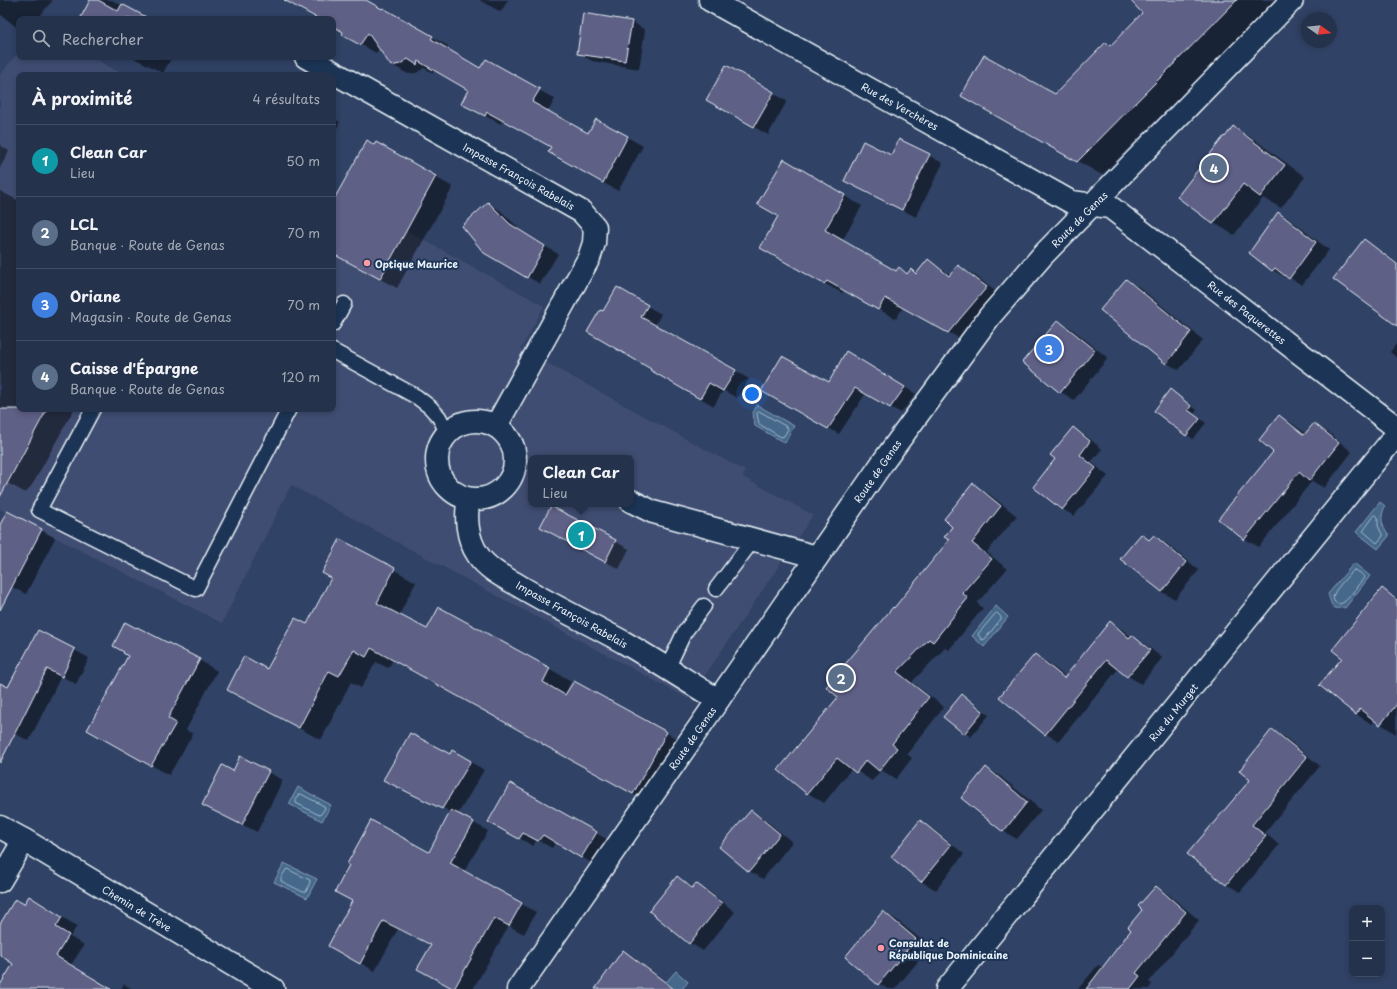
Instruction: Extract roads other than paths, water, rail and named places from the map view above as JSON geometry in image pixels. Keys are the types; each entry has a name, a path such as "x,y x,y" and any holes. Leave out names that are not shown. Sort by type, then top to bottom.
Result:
{"street":[{"name":"Rue des Verchères","path":"710,0 1071,202 1093,205"},
{"name":"Route de Genas","path":"518,989 883,462 990,316 1043,255 1292,0"},
{"name":"Impasse François Rabelais","path":"311,60 333,72"},
{"name":"Impasse François Rabelais","path":"336,74 582,212 595,227 594,243 589,258 496,426"},
{"name":"Rue des Paquerettes","path":"1093,205 1110,207 1397,428"},
{"path":"471,421 484,421 496,426 505,433 523,457 516,463 508,484 491,497 481,500 458,496 448,488 441,478 437,466 437,454 440,442 448,432 458,425 471,421"},
{"name":"Rue du Murget","path":"947,989 1397,434"},
{"name":"Impasse François Rabelais","path":"469,499 467,511 469,531 473,545 478,555 496,572 531,593 625,643 718,700"},
{"path":"634,502 654,512 817,557"},
{"name":"Chemin de Trève","path":"0,827 273,989"},
{"path":"0,881 24,840"}],"lane":[{"path":"336,319 344,304"},
{"path":"336,354 416,397 430,407 439,417 448,432"},
{"path":"90,412 39,510 196,589 287,412"},
{"path":"716,589 753,540"},
{"path":"667,669 684,633 704,606"}],"water":[{"path":"757,405 794,426 785,443 755,426 753,413"},
{"path":"1380,502 1385,506 1382,514 1382,521 1384,529 1389,536 1378,549 1356,532"},
{"path":"1354,563 1370,576 1345,608 1336,608 1332,605 1328,594"},
{"path":"996,606 1008,617 984,647 972,636"},
{"path":"298,787 331,805 322,821 289,804"},
{"path":"284,863 317,879 307,898 274,882"},
{"path":"676,971 688,982 682,989 660,989"}],"place":[{"name":"Caisse d'Épargne","path":"1214,168"},
{"name":"Optique Maurice","path":"367,263"},
{"name":"Oriane","path":"1049,349"},
{"name":"Clean Car","path":"581,535"},
{"name":"LCL","path":"841,678"},
{"name":"Consulat de République Dominicaine","path":"881,948"}]}
